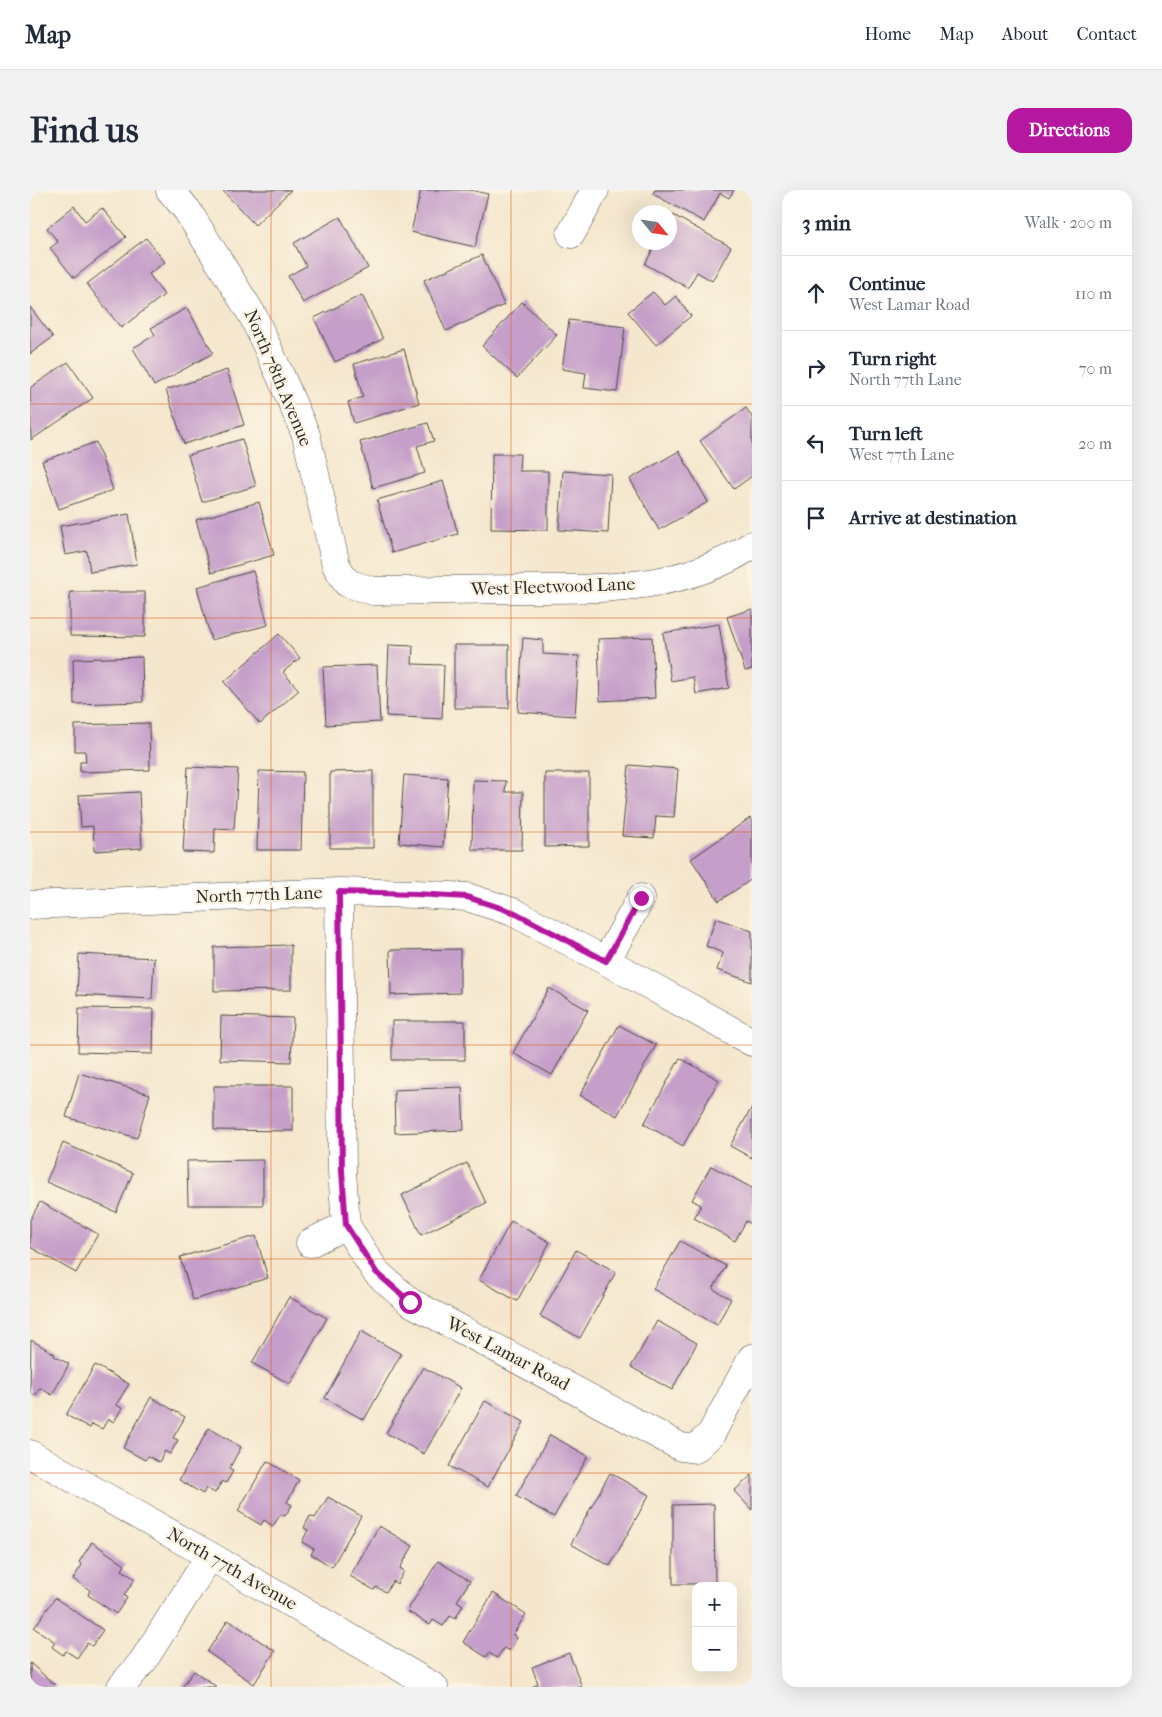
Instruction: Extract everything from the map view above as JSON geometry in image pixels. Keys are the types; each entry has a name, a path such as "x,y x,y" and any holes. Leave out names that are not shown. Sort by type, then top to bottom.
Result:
{"street":[{"name":"North 78th Avenue","path":"170,190 187,210 253,316 306,435 336,565 347,583"},
{"path":"571,234 595,190"},
{"name":"West Fleetwood Lane","path":"347,583 373,591 608,588 655,583 702,570 752,545"},
{"name":"North 77th Lane","path":"30,905 339,892 467,897 513,912 752,1042"},
{"name":"West Lamar Road","path":"339,892 342,1171 346,1225 376,1272 410,1302 681,1447 696,1449 711,1434 752,1358"},
{"path":"606,961 641,898"},
{"path":"310,1243 346,1225"},
{"name":"North 77th Avenue","path":"30,1454 210,1556 434,1687"},
{"path":"121,1687 143,1661 210,1556"}],"building":[{"path":"222,190 291,190 255,225"},
{"path":"421,190 470,190 488,194 475,247 411,232"},
{"path":"655,190 734,190 729,198 720,193 704,222 677,207 677,205 673,205 653,194"},
{"path":"74,206 85,221 102,208 126,237 74,278 50,248 58,242 47,228"},
{"path":"340,217 368,268 303,303 288,276 306,266 294,243"},
{"path":"677,217 731,247 712,281 697,272 688,288 645,264 653,250 677,250"},
{"path":"146,238 165,262 149,274 164,295 121,328 87,284"},
{"path":"482,255 504,305 446,331 424,280"},
{"path":"653,292 665,305 676,296 691,316 656,345 628,312"},
{"path":"362,295 383,339 335,362 314,318"},
{"path":"522,302 557,335 517,378 482,346"},
{"path":"30,307 53,337 30,354"},
{"path":"187,308 213,353 154,386 133,348 155,335 151,328"},
{"path":"569,320 625,327 617,392 584,388 586,373 562,369"},
{"path":"404,349 419,403 354,423 348,402 363,397 354,364"},
{"path":"68,362 93,398 31,440 30,388"},
{"path":"227,370 244,425 184,444 166,390"},
{"path":"746,408 752,417 752,476 734,489 700,441"},
{"path":"428,423 434,441 417,446 425,473 373,488 360,442"},
{"path":"242,439 256,486 202,502 188,455"},
{"path":"96,442 113,490 59,509 42,461"},
{"path":"679,451 708,502 659,530 630,479"},
{"path":"492,454 520,454 519,471 548,471 548,530 491,529"},
{"path":"563,471 611,474 608,533 559,530"},
{"path":"443,481 458,534 392,553 377,500"},
{"path":"259,502 274,555 211,573 196,520"},
{"path":"129,514 137,564 90,572 87,551 65,555 60,526"},
{"path":"253,571 268,625 211,640 197,587"},
{"path":"70,592 145,592 145,637 70,636"},
{"path":"752,609 752,669 745,671 727,617"},
{"path":"719,624 729,688 696,694 693,677 671,681 663,633"},
{"path":"279,634 300,658 283,672 299,690 260,724 224,682"},
{"path":"652,637 655,698 600,701 598,639"},
{"path":"523,638 543,640 543,654 579,656 575,716 518,712"},
{"path":"389,645 413,646 412,664 444,665 442,719 386,716"},
{"path":"454,645 509,645 509,708 454,708"},
{"path":"142,657 143,702 74,704 73,659"},
{"path":"377,665 380,722 326,725 323,667"},
{"path":"149,723 150,770 80,772 80,762 86,762 85,751 75,751 75,725"},
{"path":"629,765 678,769 674,817 656,816 654,838 622,836"},
{"path":"188,767 238,769 234,829 215,828 214,853 183,852"},
{"path":"259,771 303,772 301,850 257,850"},
{"path":"373,771 373,848 330,848 330,772"},
{"path":"545,773 589,773 589,846 545,847"},
{"path":"404,775 448,778 443,847 399,843"},
{"path":"473,780 506,781 505,792 523,792 522,850 472,850"},
{"path":"139,792 142,848 94,851 93,826 81,827 79,795"},
{"path":"750,818 752,822 752,879 719,901 691,859"},
{"path":"716,918 752,931 752,982 717,970 723,953 706,946"},
{"path":"291,945 291,990 214,991 214,947"},
{"path":"460,949 460,993 391,995 390,950"},
{"path":"79,954 154,958 152,999 77,995"},
{"path":"549,988 588,1010 552,1075 513,1053"},
{"path":"79,1008 154,1009 153,1054 78,1052"},
{"path":"221,1016 293,1018 291,1062 220,1060"},
{"path":"392,1021 465,1021 465,1060 392,1060"},
{"path":"619,1025 656,1045 617,1116 580,1095"},
{"path":"680,1058 719,1080 683,1146 644,1124"},
{"path":"79,1073 150,1094 137,1138 66,1117"},
{"path":"214,1086 293,1086 293,1131 214,1130"},
{"path":"462,1087 464,1130 395,1133 394,1090"},
{"path":"752,1107 752,1158 730,1146"},
{"path":"63,1143 133,1173 116,1212 46,1182"},
{"path":"263,1160 263,1205 188,1205 187,1161"},
{"path":"467,1163 486,1203 421,1235 402,1195"},
{"path":"711,1166 752,1188 752,1224 746,1221 735,1241 694,1218 701,1205 692,1200"},
{"path":"40,1202 98,1234 76,1273 30,1247 30,1220"},
{"path":"511,1221 550,1242 517,1301 479,1280"},
{"path":"256,1236 268,1278 193,1300 180,1257"},
{"path":"680,1241 726,1266 713,1289 731,1299 717,1325 653,1289"},
{"path":"576,1250 616,1272 580,1338 540,1316"},
{"path":"289,1297 327,1318 290,1384 252,1363"},
{"path":"657,1321 697,1343 672,1390 631,1367"},
{"path":"361,1331 401,1354 364,1420 325,1398"},
{"path":"31,1340 69,1364 52,1395 40,1388 35,1396 30,1393"},
{"path":"95,1365 129,1384 116,1405 122,1408 114,1422 108,1419 102,1429 92,1424 90,1428 66,1415"},
{"path":"423,1367 461,1388 424,1454 386,1433"},
{"path":"151,1397 185,1417 173,1438 178,1440 170,1454 165,1451 159,1462 148,1456 145,1460 123,1448"},
{"path":"485,1401 524,1422 488,1487 449,1466"},
{"path":"209,1428 241,1447 229,1469 233,1471 226,1483 222,1481 215,1493 206,1488 203,1494 179,1480"},
{"path":"550,1435 588,1456 554,1517 516,1496"},
{"path":"267,1461 299,1480 287,1502 292,1505 285,1516 281,1514 273,1526 264,1520 261,1525 238,1511"},
{"path":"610,1473 649,1495 610,1566 571,1544"},
{"path":"752,1475 752,1510 734,1491"},
{"path":"328,1497 361,1516 332,1567 311,1554 314,1549 302,1542 308,1530 304,1528 310,1516 315,1518"},
{"path":"714,1504 715,1582 673,1584 673,1505"},
{"path":"379,1526 413,1546 400,1568 404,1571 397,1584 393,1581 386,1592 376,1587 374,1590 350,1576"},
{"path":"92,1542 125,1565 122,1570 135,1579 124,1595 127,1598 116,1614 88,1595 90,1590 73,1579 82,1565 79,1562"},
{"path":"438,1561 470,1581 457,1601 463,1605 455,1619 450,1616 443,1626 433,1620 430,1625 407,1611"},
{"path":"493,1593 526,1614 513,1635 517,1638 509,1651 504,1648 497,1658 489,1653 486,1657 463,1642"},
{"path":"55,1598 103,1630 92,1646 87,1643 77,1658 66,1651 63,1655 52,1647 55,1642 34,1628"},
{"path":"228,1620 275,1651 254,1684 207,1652"},
{"path":"569,1653 582,1687 532,1687 538,1684 532,1667"},
{"path":"30,1663 55,1685 53,1687 30,1687"},
{"path":"194,1671 217,1687 182,1687"}],"route":[{"path":"410,1302 376,1272 346,1225 342,1171 339,892 467,897 513,912 606,961 641,898"}]}
